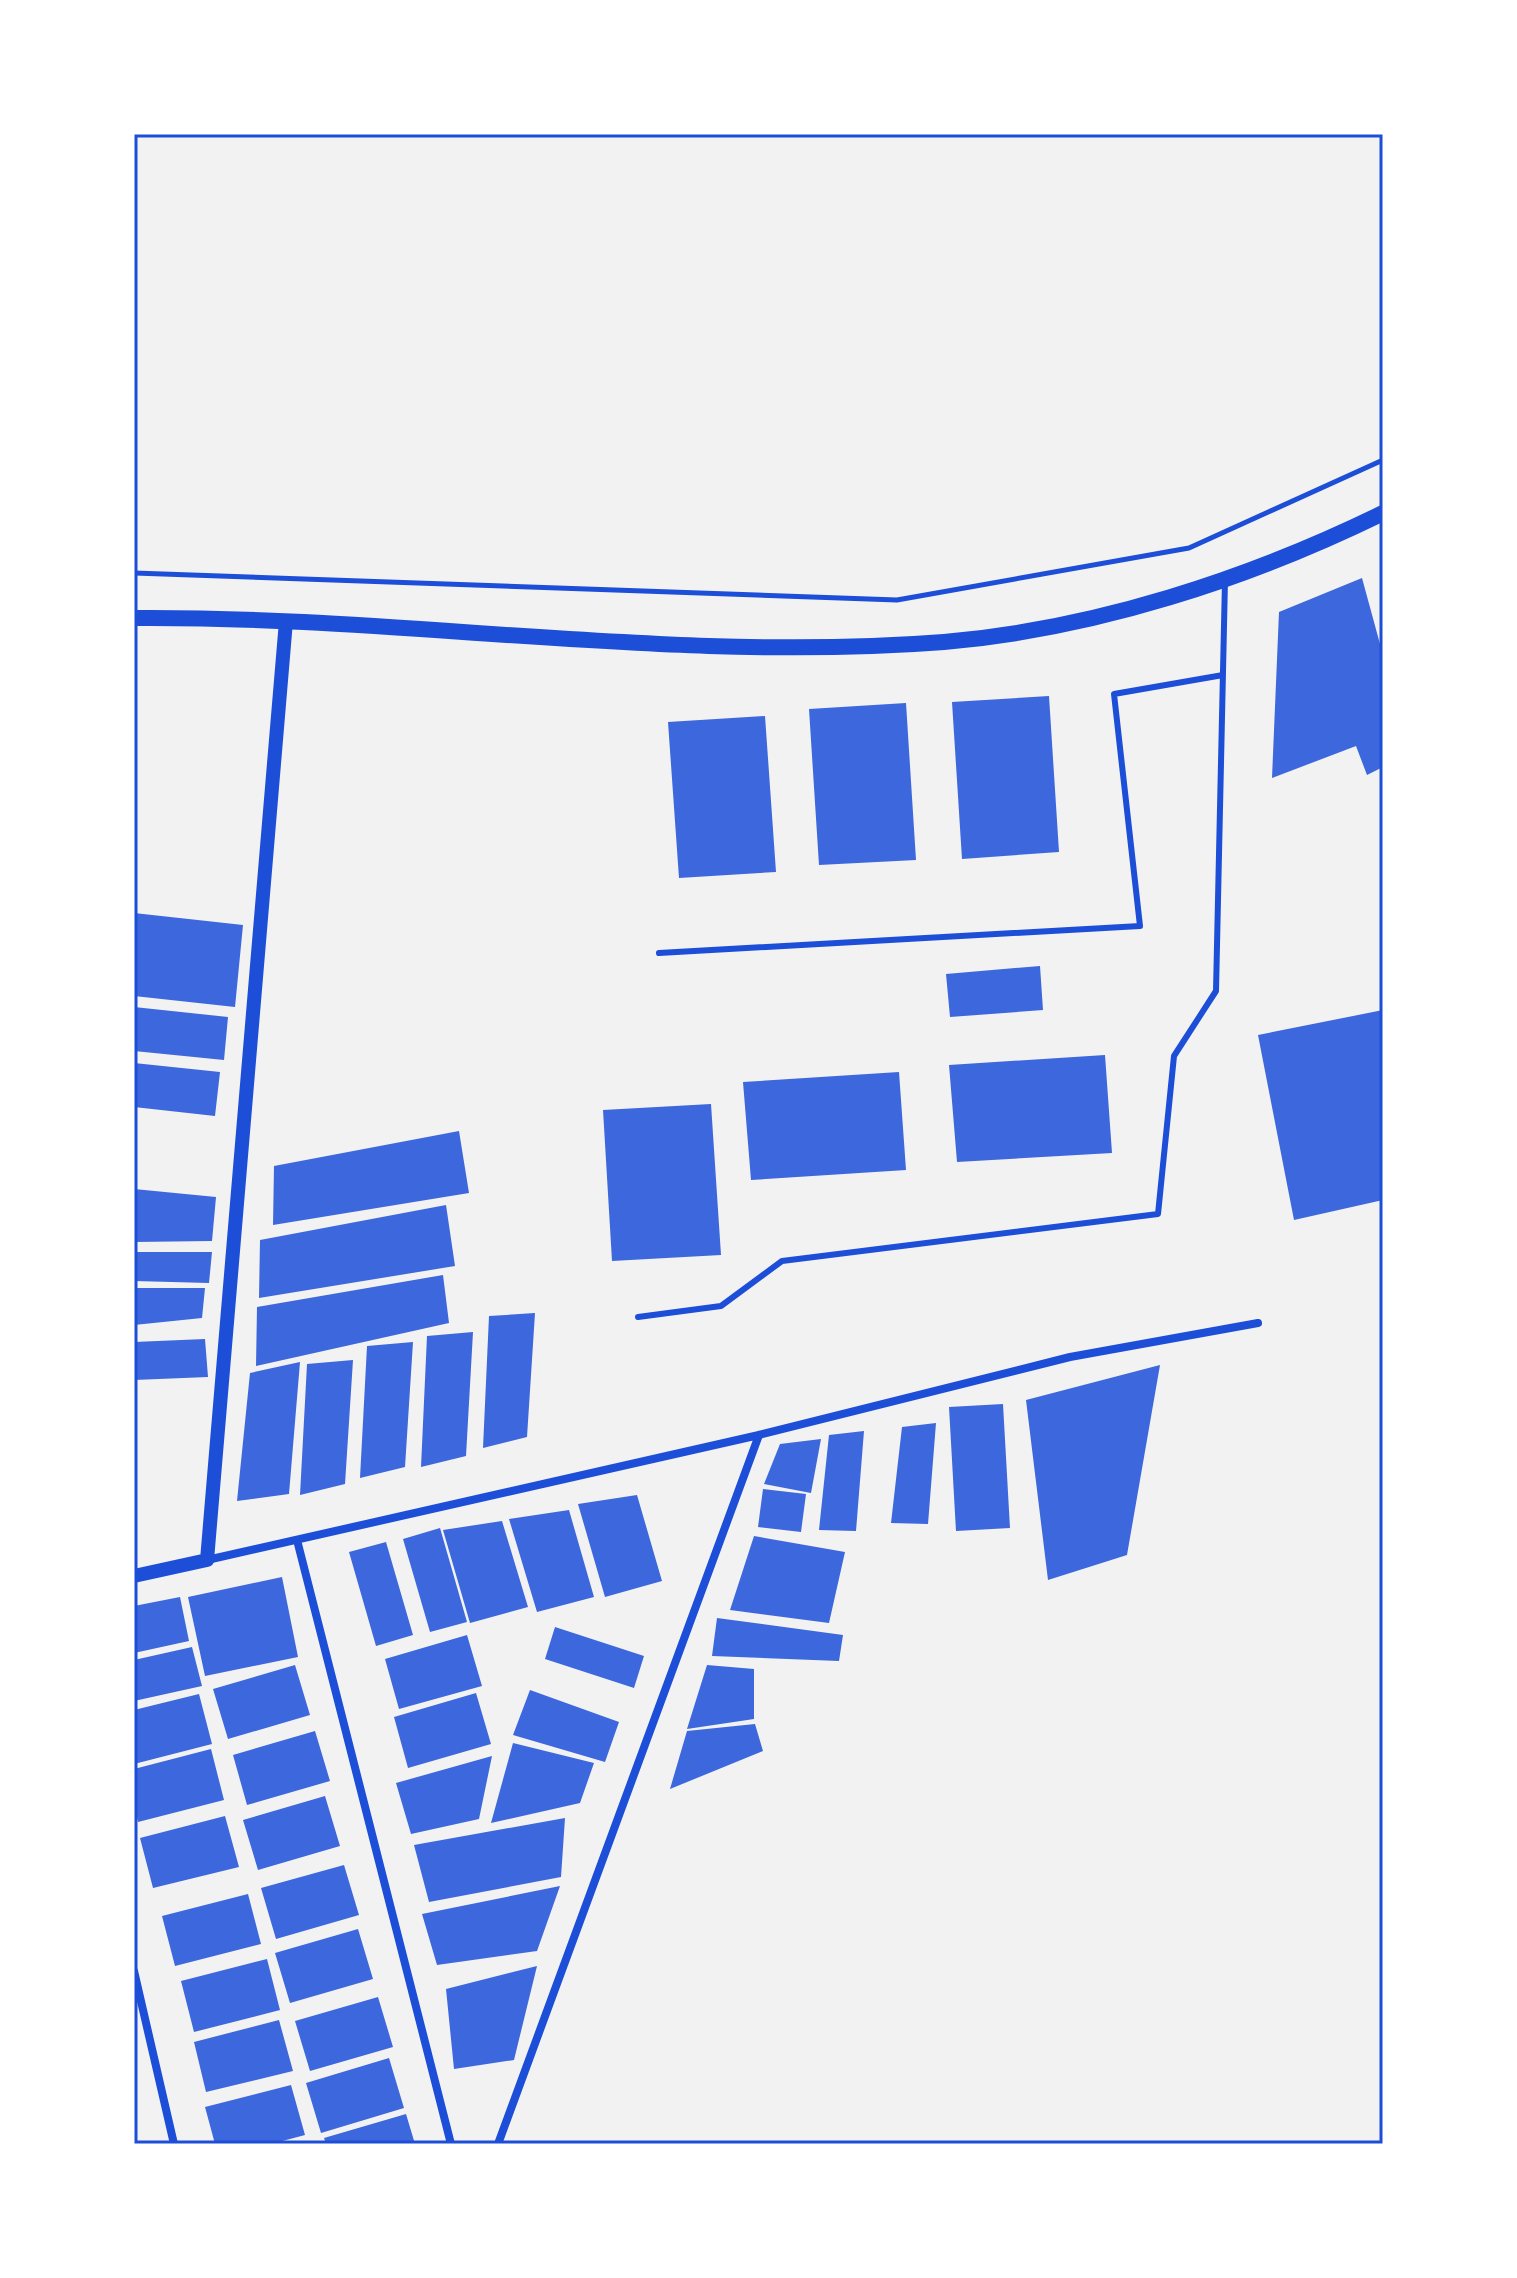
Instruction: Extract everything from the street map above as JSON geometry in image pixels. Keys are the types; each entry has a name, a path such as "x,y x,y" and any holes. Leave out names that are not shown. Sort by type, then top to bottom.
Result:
{"main road":[{"path":"134,618 286,621 466,633 808,648 946,641 1052,627 1157,601 1334,537 1383,513"}],"street":[{"path":"207,1560 286,621"},
{"path":"134,1576 759,1435 1070,1357 1258,1323"},
{"path":"498,2144 759,1435"},
{"path":"297,1540 451,2144"},
{"path":"134,1971 174,2144"}],"lane":[{"path":"638,1317 721,1306 782,1261 1158,1214 1174,1056 1216,991 1225,577"},
{"path":"659,953 1140,926 1114,694 1223,675"}],"path":[{"path":"134,573 897,600 1189,548 1383,460"}],"building":[{"path":"1362,578 1383,655 1383,767 1367,775 1356,746 1272,778 1279,612"},
{"path":"1049,696 1059,852 962,859 952,702"},
{"path":"906,703 916,860 819,865 809,709"},
{"path":"765,716 776,872 679,878 668,722"},
{"path":"134,913 243,925 235,1007 134,996"},
{"path":"1040,966 1043,1010 950,1017 946,974"},
{"path":"134,1007 228,1017 224,1060 134,1051"},
{"path":"1383,1010 1383,1200 1294,1220 1258,1035"},
{"path":"1105,1055 1112,1153 957,1162 949,1065"},
{"path":"134,1063 220,1072 215,1116 134,1107"},
{"path":"899,1072 906,1170 751,1180 743,1082"},
{"path":"711,1104 721,1255 612,1261 603,1110"},
{"path":"459,1131 469,1193 273,1225 274,1166"},
{"path":"134,1189 216,1197 212,1241 134,1242"},
{"path":"446,1205 455,1266 259,1298 260,1240"},
{"path":"134,1252 212,1252 209,1283 134,1281"},
{"path":"443,1275 449,1323 256,1366 257,1307"},
{"path":"134,1288 205,1288 202,1318 134,1325"},
{"path":"535,1313 527,1437 483,1448 489,1316"},
{"path":"473,1332 466,1456 421,1467 427,1336"},
{"path":"205,1339 208,1377 134,1380 134,1342"},
{"path":"413,1342 405,1467 360,1478 367,1346"},
{"path":"353,1360 345,1484 300,1495 307,1364"},
{"path":"300,1362 289,1494 237,1501 250,1373"},
{"path":"1160,1365 1127,1555 1048,1580 1026,1400"},
{"path":"1003,1404 1010,1528 956,1531 949,1407"},
{"path":"936,1423 928,1524 891,1523 902,1427"},
{"path":"864,1431 856,1531 819,1530 829,1435"},
{"path":"821,1439 811,1493 764,1484 780,1444"},
{"path":"763,1489 806,1494 801,1532 758,1527"},
{"path":"637,1495 662,1581 605,1597 578,1504"},
{"path":"569,1510 594,1597 537,1612 509,1519"},
{"path":"502,1521 528,1607 470,1623 443,1530"},
{"path":"440,1528 467,1622 430,1632 403,1539"},
{"path":"754,1536 845,1552 829,1623 730,1610"},
{"path":"386,1542 413,1635 376,1646 349,1552"},
{"path":"282,1577 298,1657 205,1676 188,1597"},
{"path":"180,1597 189,1641 134,1653 134,1606"},
{"path":"717,1618 843,1635 839,1661 712,1656"},
{"path":"555,1627 644,1656 634,1688 545,1659"},
{"path":"467,1635 482,1686 399,1709 385,1659"},
{"path":"192,1647 202,1686 134,1701 134,1660"},
{"path":"295,1665 310,1715 228,1739 213,1689"},
{"path":"707,1665 754,1669 754,1719 687,1729"},
{"path":"530,1690 619,1722 605,1762 513,1735"},
{"path":"476,1693 491,1744 408,1768 394,1717"},
{"path":"199,1694 212,1744 134,1764 134,1710"},
{"path":"755,1724 763,1751 670,1789 687,1731"},
{"path":"315,1731 330,1781 247,1805 233,1755"},
{"path":"513,1743 594,1763 580,1803 491,1823"},
{"path":"211,1749 224,1800 138,1822 134,1804 134,1769"},
{"path":"492,1756 479,1819 411,1834 396,1783"},
{"path":"325,1796 340,1846 258,1870 243,1820"},
{"path":"225,1816 239,1867 153,1888 140,1838"},
{"path":"565,1818 561,1877 429,1902 414,1845"},
{"path":"344,1865 359,1915 276,1939 261,1888"},
{"path":"560,1886 537,1951 437,1965 422,1914"},
{"path":"248,1894 261,1944 175,1966 162,1916"},
{"path":"358,1929 373,1979 290,2003 275,1953"},
{"path":"267,1959 280,2010 194,2032 181,1981"},
{"path":"537,1966 514,2060 454,2069 446,1989"},
{"path":"378,1997 393,2047 310,2071 295,2021"},
{"path":"279,2020 293,2071 206,2092 194,2042"},
{"path":"389,2058 404,2108 321,2133 306,2083"},
{"path":"291,2085 305,2135 271,2144 215,2144 205,2107"},
{"path":"406,2114 415,2144 326,2144 324,2138"}]}
